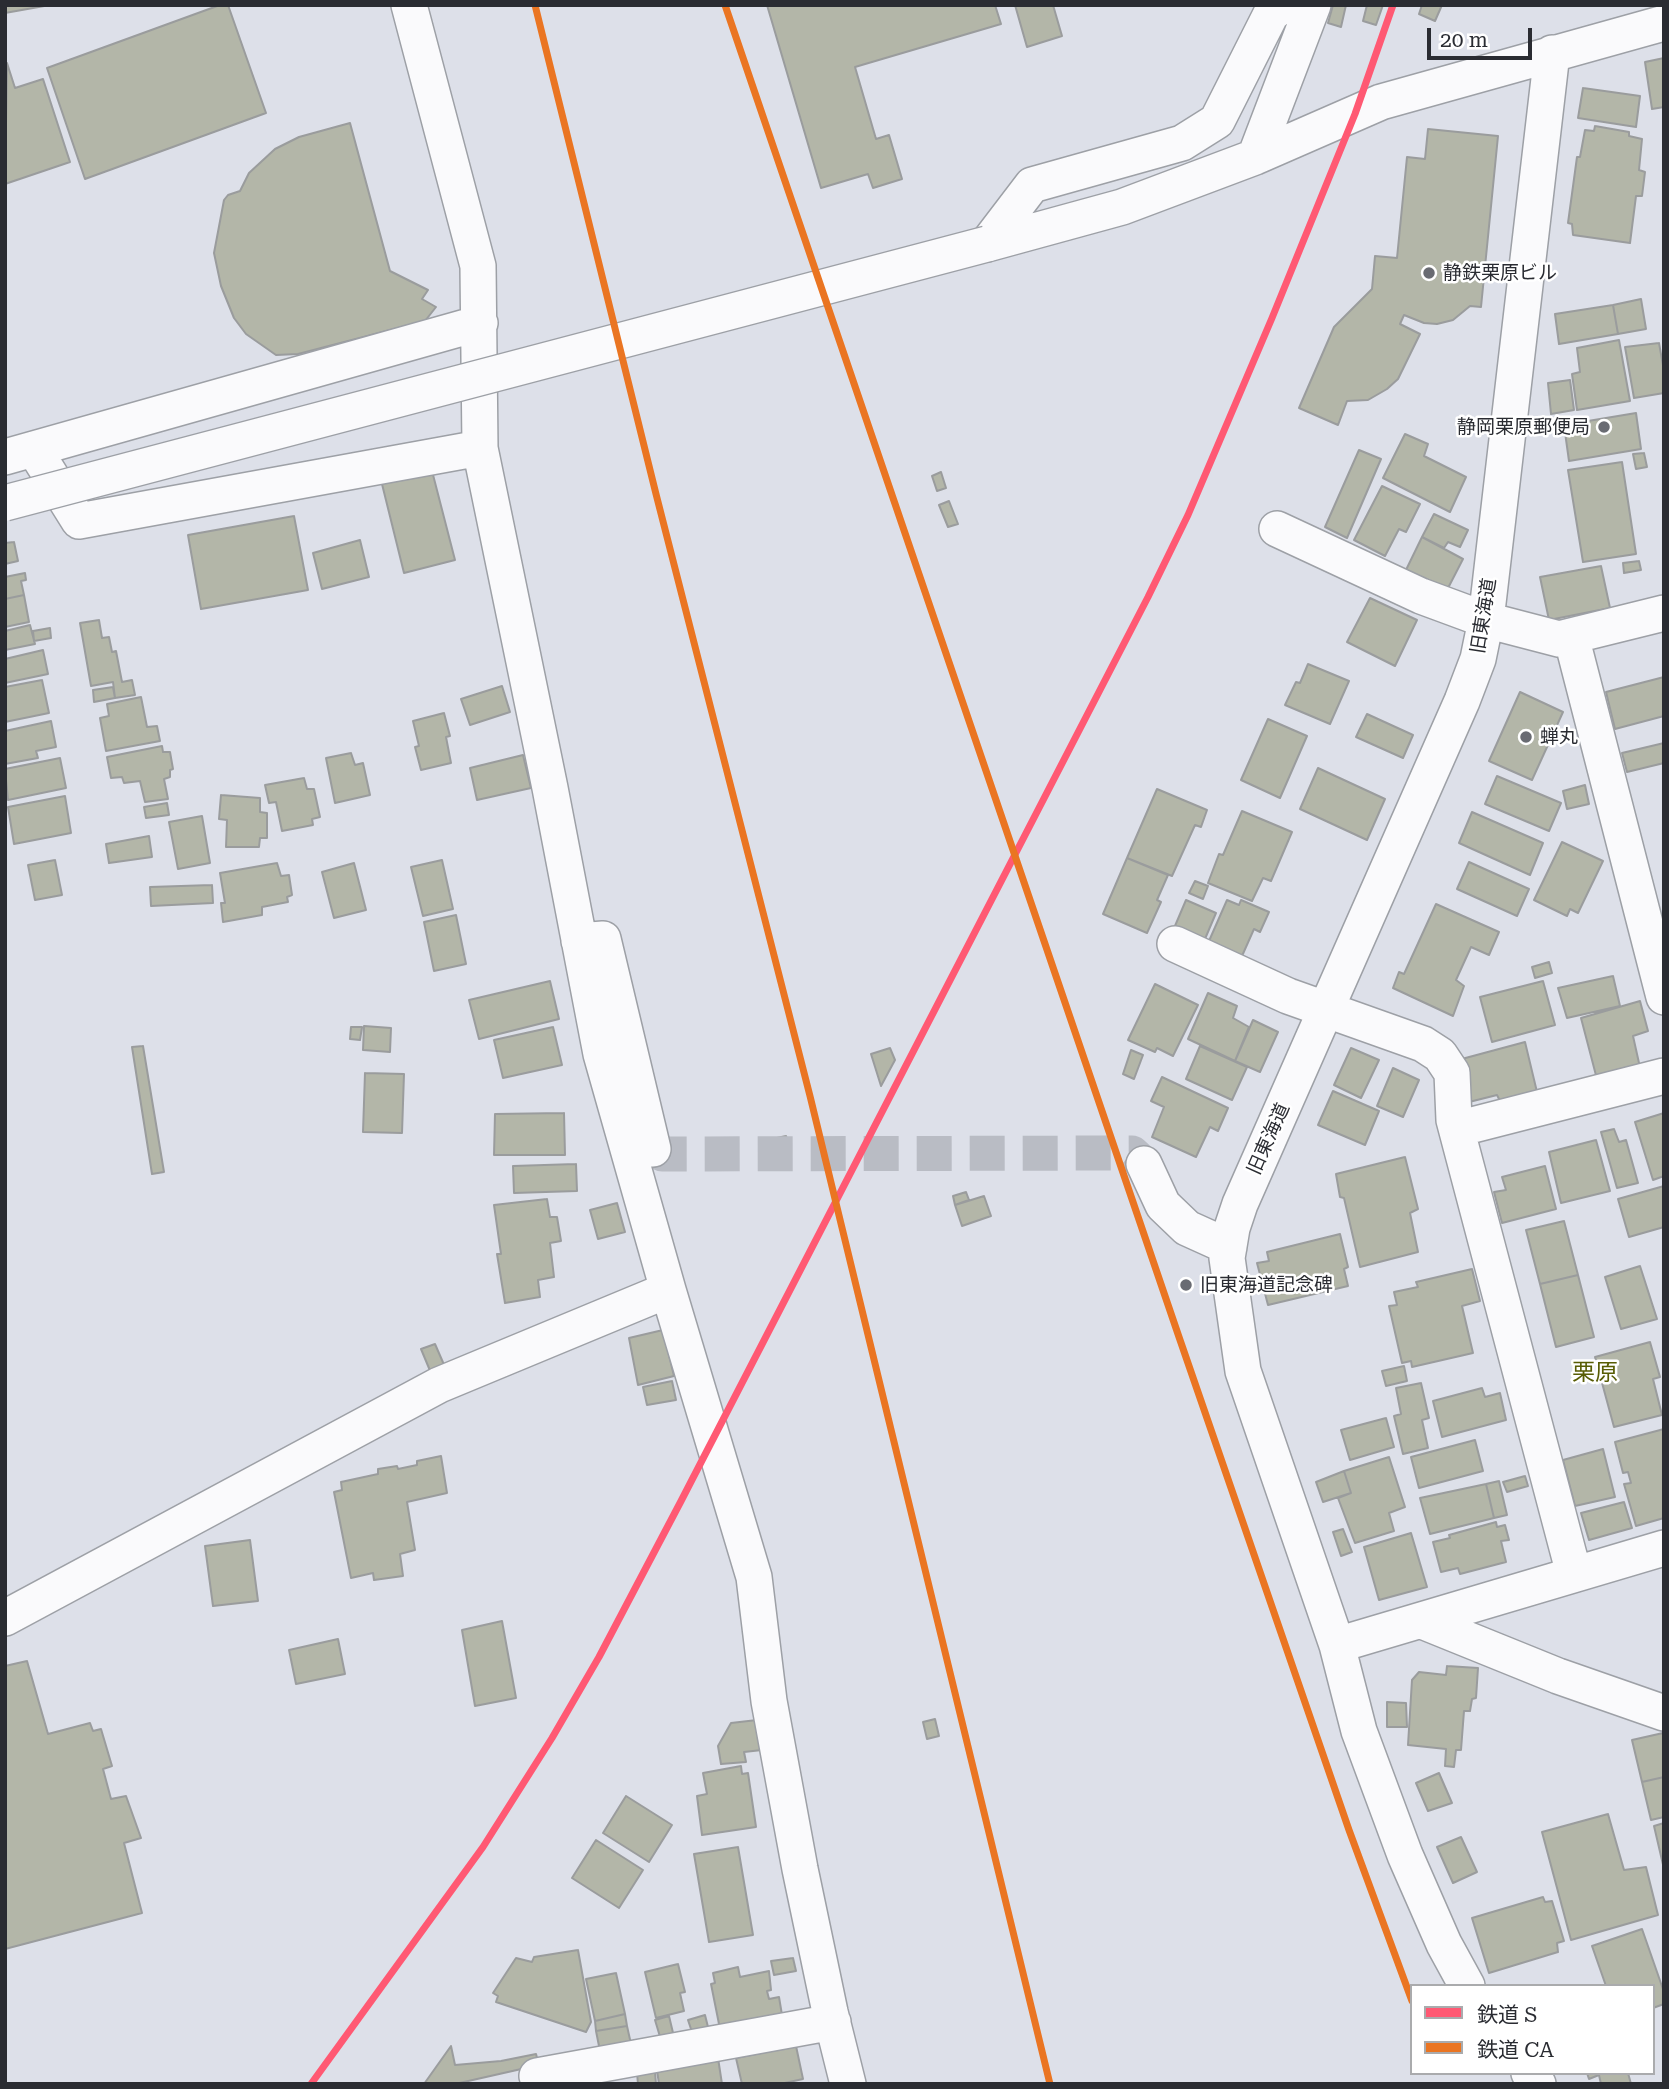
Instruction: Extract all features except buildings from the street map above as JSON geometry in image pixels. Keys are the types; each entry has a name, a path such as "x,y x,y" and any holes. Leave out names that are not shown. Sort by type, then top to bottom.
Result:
{"street":[{"path":"409,5 478,265 480,448 601,1054 754,1577 769,1702 800,1869 848,2084"},
{"path":"987,244 1032,185 1182,143 1217,121 1271,14 1283,5"},
{"path":"1255,158 1313,5"},
{"path":"5,503 1122,207 1255,158 1381,102 1664,23"},
{"name":"旧東海道","path":"1466,1984 1444,1944 1405,1854 1359,1731 1337,1645 1243,1371 1227,1258 1240,1204 1462,701 1478,659 1486,620 1552,53"},
{"path":"480,323 20,453 79,521 480,448"},
{"path":"1277,529 1421,596 1486,620 1559,639 1664,613"},
{"path":"1571,636 1664,997"},
{"path":"579,941 603,939 653,1149"},
{"path":"1175,944 1288,996 1423,1044 1440,1055 1452,1073 1454,1120 1574,1574"},
{"path":"1457,1129 1664,1076"},
{"path":"1144,1164 1163,1205 1187,1228 1229,1247"},
{"path":"5,1618 439,1385 668,1290"},
{"path":"1337,1645 1664,1548"},
{"path":"1422,1621 1558,1676 1664,1713"},
{"path":"537,2076 833,2022"}],"tunnel":[{"path":"653,1149 662,1154 1132,1153 1144,1164"}],"rail line":[{"name":"CA","path":"535,5 656,494 810,1096 1050,2084"},
{"name":"CA","path":"725,5 1179,1337 1349,1830 1410,1996"},
{"name":"S","path":"311,2084 483,1847 599,1657 680,1503 1188,515 1355,114 1393,5"}],"place":[{"name":"静鉄栗原ビル","path":"1429,273"},
{"name":"静岡栗原郵便局","path":"1604,427"},
{"name":"蝉丸","path":"1526,737"},
{"name":"旧東海道記念碑","path":"1186,1285"}],"district":[{"name":"栗原","path":"1595,1373"}]}
